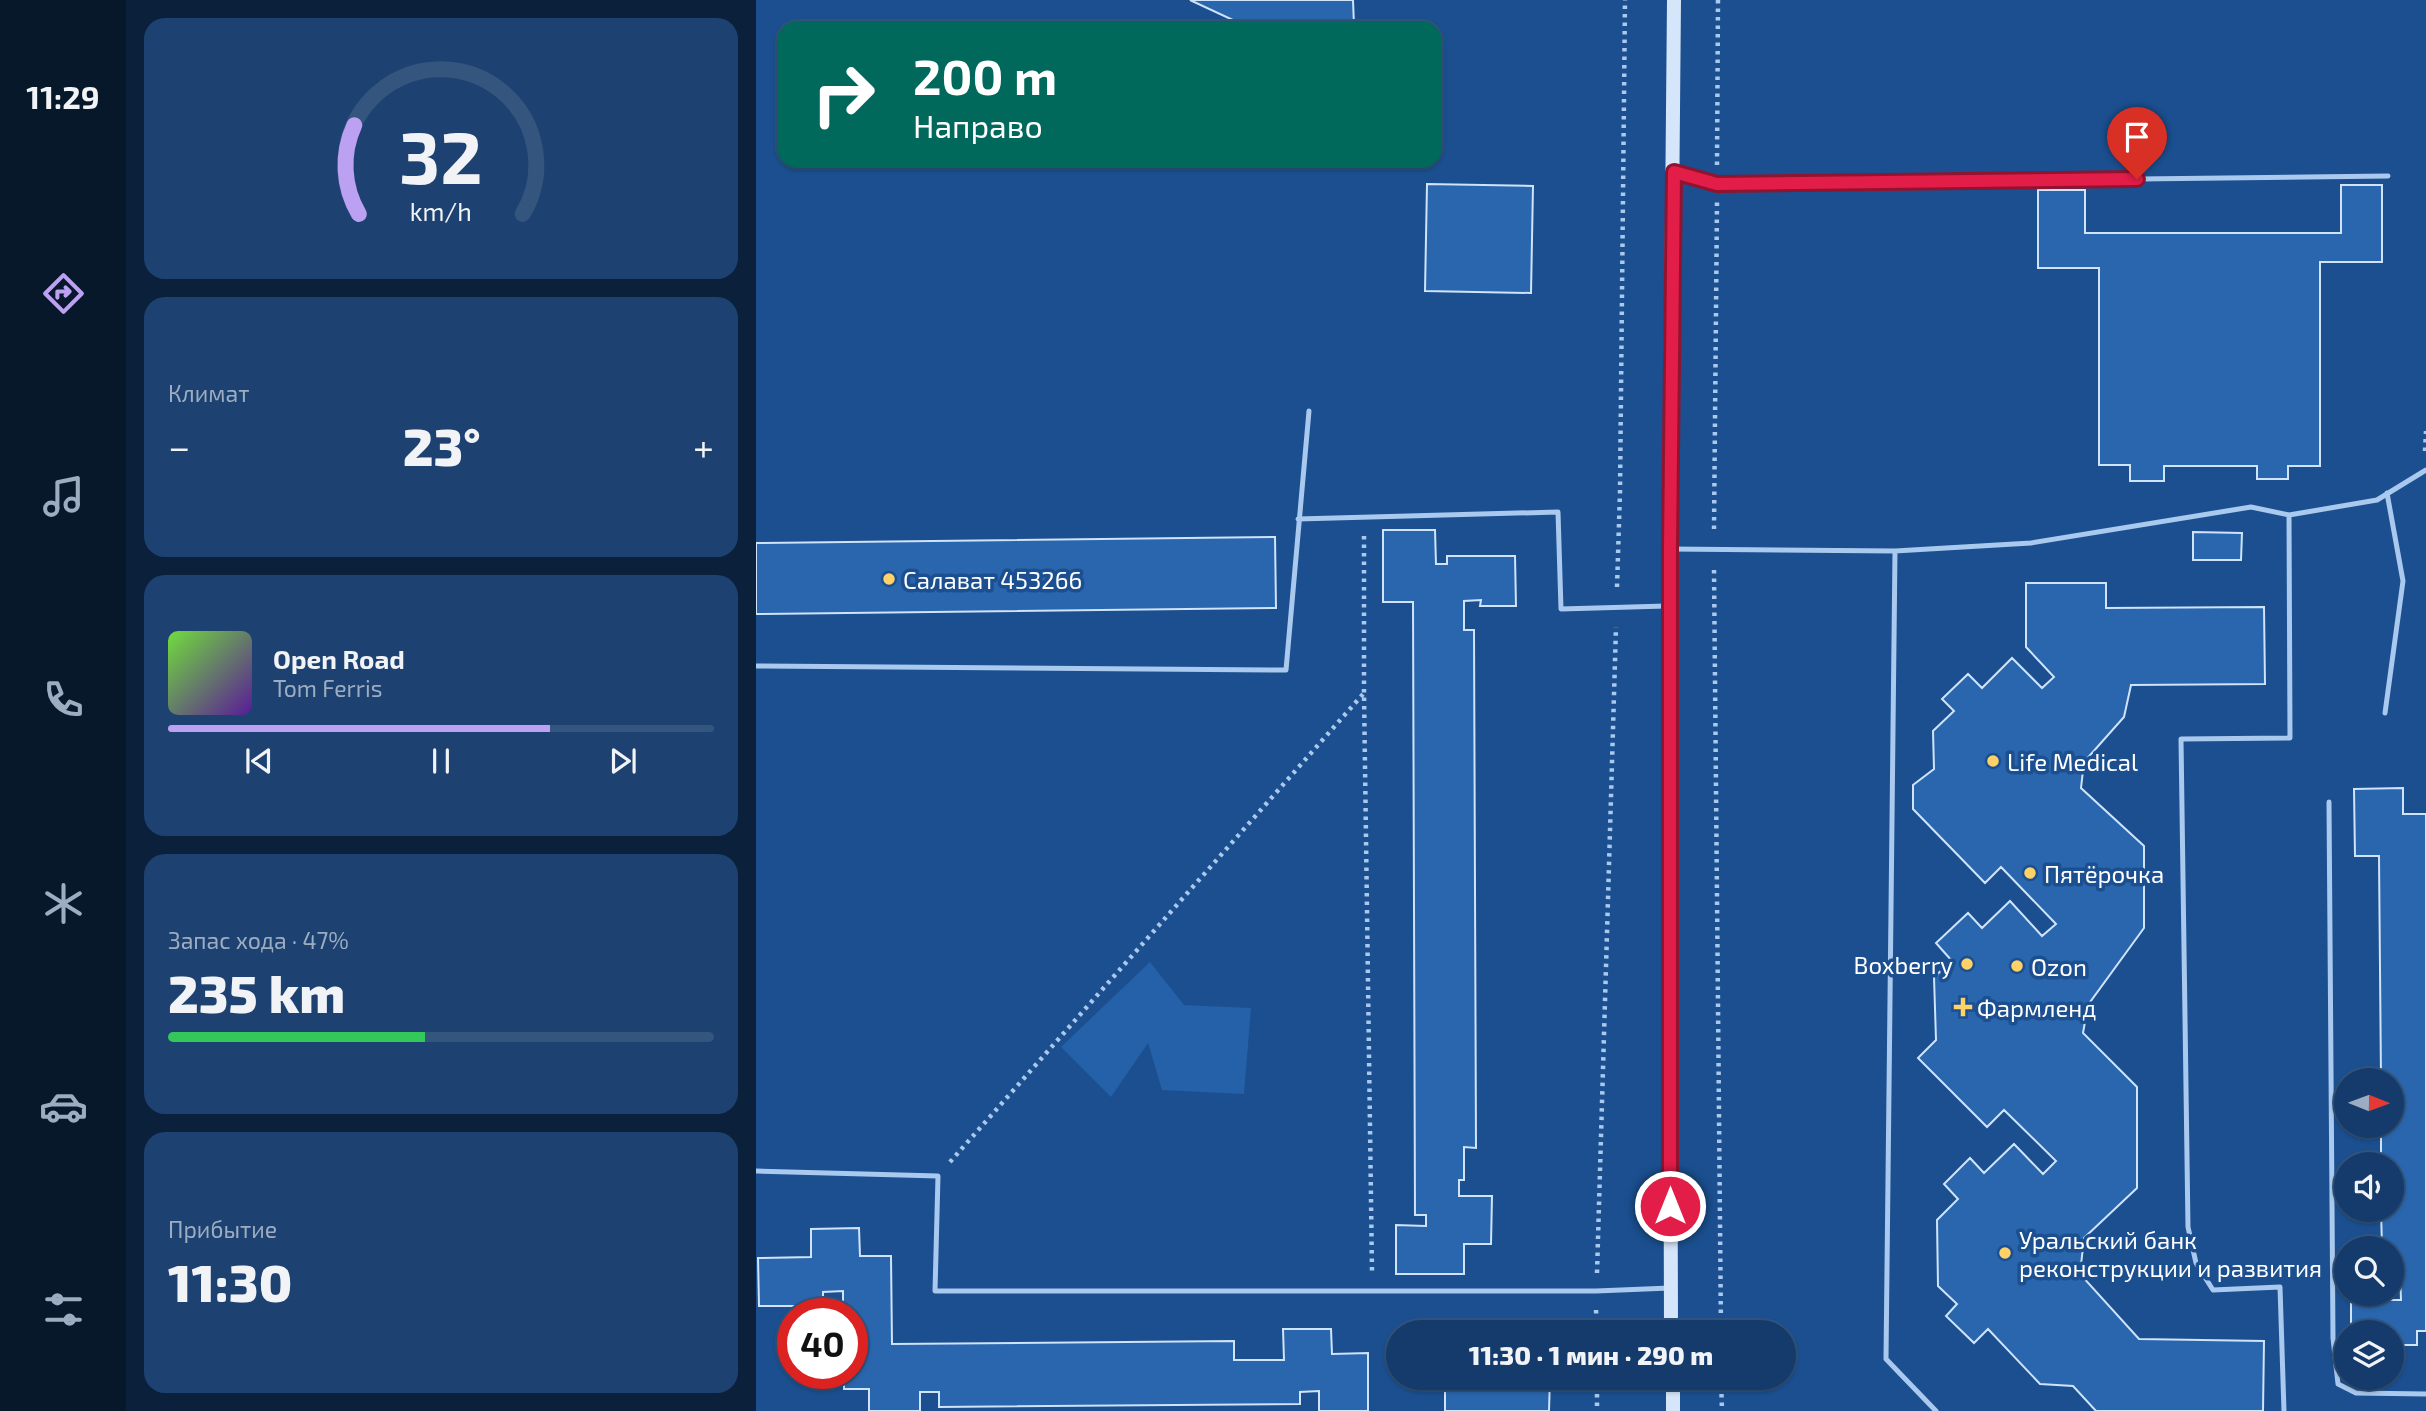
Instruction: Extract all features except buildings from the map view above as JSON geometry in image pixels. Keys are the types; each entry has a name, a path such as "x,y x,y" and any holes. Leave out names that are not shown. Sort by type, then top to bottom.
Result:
{"street":[{"path":"1671,1320 1670,549 1674,0"},
{"path":"1673,1390 1674,1411"}],"lane":[{"path":"1674,172 1717,184 2388,176"},
{"path":"756,666 1286,670 1309,411"},
{"path":"1670,549 1895,551 2031,543 2251,507 2289,515 2376,499 2426,470"},
{"path":"2385,713 2403,581 2387,493"},
{"path":"1298,519 1558,512 1560,609 1670,606"},
{"path":"2284,1411 2280,1287 2213,1290 2196,1263 2188,1227 2181,739 2290,738 2289,515"},
{"path":"1895,551 1886,1359 1936,1411"},
{"path":"2329,802 2333,1338 2338,1384 2356,1394 2426,1394"},
{"path":"756,1171 938,1176 935,1291 1596,1291 1670,1288"}],"path":[{"path":"1597,1320 1620,492 1625,0"},
{"path":"1718,0 1714,550 1721,1320"},
{"path":"1364,517 1373,1290"},
{"path":"938,1176 1364,693"},
{"path":"1597,1390 1597,1411"},
{"path":"1721,1390 1722,1411"}],"shaded area":[{"path":"1150,962 1184,1005 1251,1008 1244,1094 1162,1090 1148,1043 1111,1097 1061,1047"}],"place":[{"name":"Салават 453266","path":"889,579"},
{"name":"Life Medical","path":"1993,761"},
{"name":"Пятёрочка","path":"2030,873"},
{"name":"Boxberry","path":"1967,964"},
{"name":"Ozon","path":"2017,966"},
{"name":"Фармленд","path":"1963,1007"},
{"name":"Уральский банк реконструкции и развития","path":"2005,1253"}],"route":[{"path":"1670,1206 1670,549 1674,172 1717,184 2137,179"}]}
